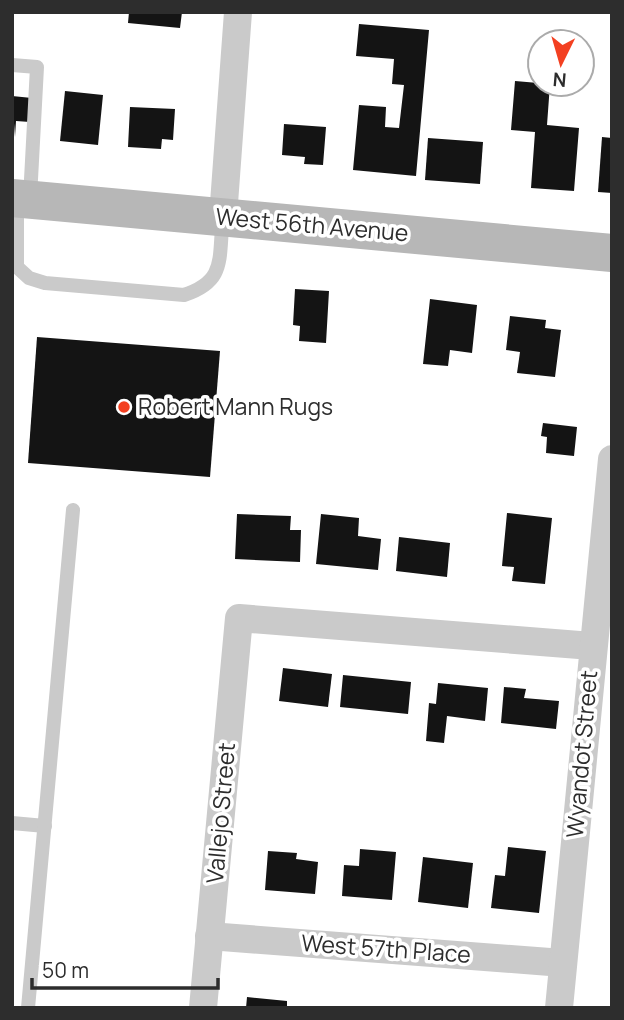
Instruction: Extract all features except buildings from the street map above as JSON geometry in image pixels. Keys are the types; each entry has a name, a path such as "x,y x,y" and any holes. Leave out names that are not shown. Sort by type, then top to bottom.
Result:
{"street":[{"path":"223,217 238,12"},
{"name":"West 56th Avenue","path":"20,199 612,253"},
{"name":"Wyandot Street","path":"559,1008 612,459"},
{"name":"Vallejo Street","path":"202,1008 239,618 592,646"},
{"name":"West 57th Place","path":"209,936 564,963"}],"lane":[{"path":"12,65 37,66 20,199 17,267 29,278 45,284 184,295 204,288 216,276 223,217"},
{"path":"29,1008 73,510"},
{"path":"12,823 45,826"}],"place":[{"name":"Robert Mann Rugs","path":"124,407"}]}
